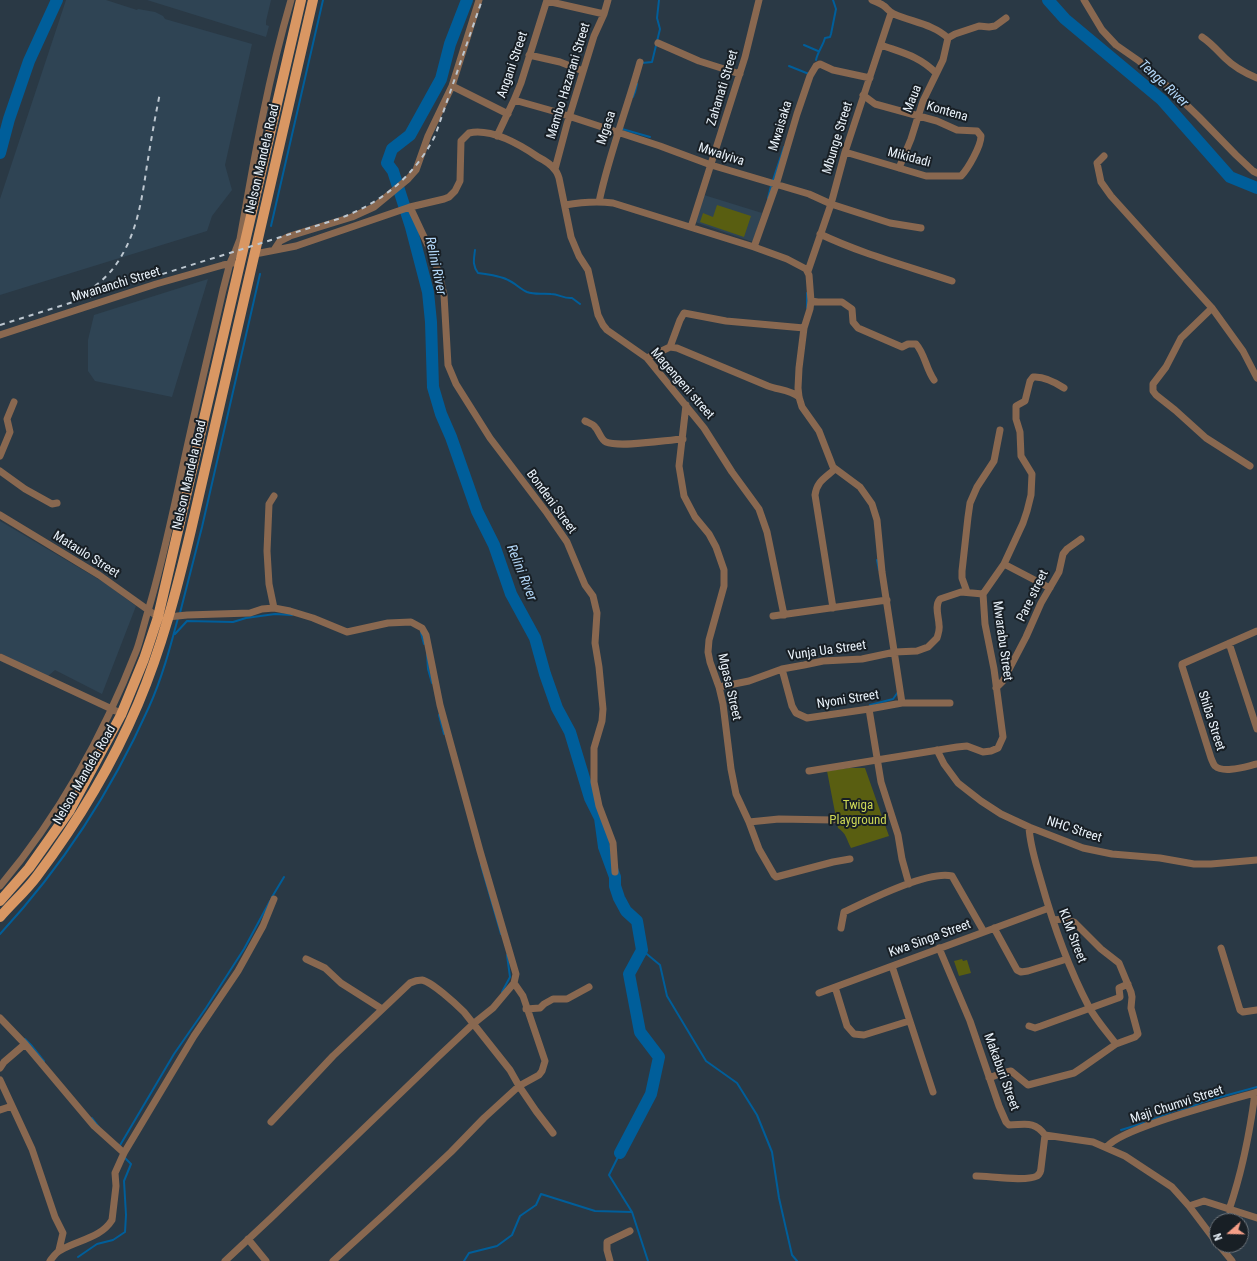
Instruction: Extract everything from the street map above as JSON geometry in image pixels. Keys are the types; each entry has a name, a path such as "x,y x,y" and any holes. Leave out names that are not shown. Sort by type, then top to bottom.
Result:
{"main road":[{"name":"Nelson Mandela Road","path":"0,917 36,878 81,814 130,723 154,662 235,263 301,0"},
{"name":"Nelson Mandela Road","path":"0,902 29,868 70,810 163,617 186,552 313,0"},
{"path":"70,810 81,814"}],"street":[{"path":"0,886 28,852 59,806 101,733 117,712 138,647 169,528 223,290 235,263 235,252 240,238 255,150 291,0"},
{"path":"274,250 280,241 290,236 352,217 374,207 408,179 416,170 428,136 452,86 479,0"},
{"path":"547,0 604,14"},
{"name":"Angani Street","path":"497,136 514,100 547,0"},
{"name":"Mambo Hazarani Street","path":"555,169 583,71 594,36 604,14 608,0"},
{"name":"Zahanati Street","path":"691,227 740,74 754,26 759,0"},
{"path":"872,0 884,6 891,13 914,22 931,26 943,33 948,38 955,34 979,26 995,26 1006,18"},
{"path":"1084,0 1102,30 1116,45 1139,61 1166,85 1236,155 1257,173"},
{"name":"Mbunge Street","path":"808,271 831,204 845,152 863,95 881,46 891,13"},
{"path":"1202,37 1213,44 1237,67 1257,78"},
{"name":"Maua","path":"900,168 918,116 943,60 948,38"},
{"path":"658,43 698,61 740,74"},
{"path":"881,46 913,56 927,64 936,73"},
{"path":"530,55 560,62 583,71"},
{"name":"Mgasa","path":"599,202 618,132 640,62"},
{"name":"Mwaisaka","path":"754,247 776,185 810,76 816,66 820,64 833,70 870,78"},
{"path":"452,86 508,114"},
{"name":"Kontena","path":"863,95 875,104 937,121 957,130 975,131 980,134 980,146 974,154 966,171"},
{"name":"Mwalyiva","path":"514,100 618,132 711,165 809,194 831,204 890,223 921,228"},
{"path":"255,254 296,246 395,212 444,199 455,191 460,181 461,140 466,135 472,133 497,136 520,146 555,169"},
{"name":"Mikidadi","path":"845,152 932,177 962,176 966,171"},
{"path":"1104,156 1097,163 1102,182 1107,192 1212,308 1243,351 1257,378"},
{"name":"Magengeni street","path":"555,169 559,178 571,237 579,256 588,270 596,310 601,322 607,330 647,358 704,428 732,472 759,509 767,532 784,615"},
{"path":"565,205 582,202 613,204 754,247 804,266 808,271 811,301 804,328 799,368 799,397 802,407 818,431 830,461 836,470 860,487 872,504 877,520 882,572 902,703"},
{"name":"Bondeni Street","path":"409,208 433,256 439,274 444,294 448,365 456,384 490,438 547,512 567,542 585,585 593,596 597,613 595,643 603,709 602,721 594,748 594,782 599,806 613,843 615,872"},
{"path":"820,234 897,264 952,281"},
{"name":"Mwananchi Street","path":"0,335 156,284 235,263"},
{"path":"811,301 842,302 852,309 853,322 858,328 902,347 908,344 916,344 919,347 928,371 934,380"},
{"path":"1212,308 1181,338 1166,366 1153,384 1153,391 1206,438 1250,466"},
{"path":"670,347 684,313 726,321 804,328"},
{"path":"647,358 670,347 681,349 768,386 791,392 799,397"},
{"name":"Mwarabu Street","path":"809,771 967,746 987,752 998,748 1003,737 994,669 985,624 983,594 1004,564 1023,523 1031,495 1032,474 1022,456 1020,432 1016,419 1016,405 1025,401 1030,381 1034,377 1048,380 1064,388"},
{"path":"0,456 10,432 7,419 14,402"},
{"name":"Mgasa Street","path":"686,406 679,466 684,496 695,517 709,534 716,547 724,570 724,586 712,628 708,652 723,704 736,794 749,822 758,848 774,876 776,877 850,859"},
{"path":"585,421 592,424 602,440 607,442 628,444 683,439"},
{"path":"983,594 967,592 962,578 962,571 969,510 977,488 994,461 1000,430"},
{"path":"833,608 815,495 816,488 819,483 836,470"},
{"path":"0,472 25,490 52,504 57,503"},
{"path":"274,496 269,504 268,551 269,584 274,608"},
{"name":"Mataulo Street","path":"0,515 99,575 148,611 163,617"},
{"name":"Pare street","path":"996,688 1003,681 1009,671 1059,572 1065,552 1081,539"},
{"path":"1004,564 1050,588"},
{"name":"Vunja Ua Street","path":"718,686 749,681 782,669 823,661 862,659 895,652 917,651 928,647 938,638 940,626 937,608 940,599 960,592 967,592"},
{"path":"773,616 887,600"},
{"path":"163,617 250,613 262,609 274,608 313,618 347,632 388,623 402,622 411,622 422,628 426,635 440,706 516,974 514,983 493,1008 473,1024 390,1102 225,1261"},
{"path":"1257,631 1230,644 1257,729"},
{"name":"Shiba Street","path":"1230,644 1182,664 1182,670 1210,758 1215,766 1226,770 1257,764"},
{"path":"0,657 117,712"},
{"name":"Nyoni Street","path":"782,669 792,706 796,713 808,718 902,703 950,703"},
{"path":"869,709 881,782 898,835 902,859 910,884"},
{"name":"NHC Street","path":"937,750 944,764 958,783 981,801 1001,814 1029,827 1083,848 1112,854 1160,858 1194,864 1257,860"},
{"path":"749,822 779,819 833,820"},
{"name":"KLM Street","path":"1029,827 1031,847 1049,908 1067,959 1089,1008 1116,1044"},
{"path":"841,928 844,912 891,890 945,874 952,876 984,932"},
{"path":"59,1250 84,1241 110,1224 113,1215 116,1186 115,1173 124,1153 194,1036 238,971 263,926 274,899"},
{"name":"Kwa Singa Street","path":"819,993 1049,908"},
{"path":"1053,920 1064,919 1074,922 1101,949 1119,963 1132,997 1130,1008"},
{"path":"994,928 1017,970 1021,972 1034,970 1067,959"},
{"name":"Makaburi Street","path":"939,948 970,1021 999,1106 1006,1122 1009,1125 1033,1125 1038,1127 1045,1135 1093,1142 1125,1156 1164,1181 1177,1192 1209,1232"},
{"path":"1220,948 1240,1010 1243,1012 1257,1010"},
{"path":"306,958 325,968 341,983 382,1010"},
{"path":"892,966 909,1021 924,1059 933,1092"},
{"path":"271,1122 333,1056 410,983 421,980 426,982 457,1005 510,1070 519,1086 552,1133"},
{"path":"332,1261 388,1211 519,1086 539,1075 542,1071 545,1061 522,996 514,983"},
{"path":"990,1078 1011,1071 1014,1072 1026,1084 1031,1085 1074,1072 1084,1067 1116,1044 1135,1037 1138,1034 1130,1008 1120,997 1119,988 1128,984"},
{"path":"526,1009 540,1008 553,999 567,999 589,987"},
{"path":"835,987 847,1026 854,1034 864,1035 909,1021"},
{"path":"1028,1026 1036,1028 1120,997"},
{"path":"0,1018 25,1044 94,1126 124,1153"},
{"path":"0,1068 4,1062 25,1044"},
{"path":"0,1080 32,1149 55,1217 63,1233 59,1250 50,1261"},
{"path":"1229,1210 1242,1161 1256,1093"},
{"name":"Maji Chumvi Street","path":"1107,1147 1119,1138 1153,1124 1256,1093"},
{"path":"0,1110 12,1106"},
{"path":"976,1176 1015,1178 1037,1176 1041,1168 1045,1135"},
{"path":"1189,1206 1204,1202 1257,1218"},
{"path":"610,1261 607,1250 607,1242 630,1231"},
{"path":"248,1239 266,1261"},
{"name":"Makaburi Street","path":"1225,1253 1232,1261"}],"shaded area":[{"path":"66,0 106,0 137,10 155,12 163,16 165,19 252,44 225,165 232,190 212,216 207,231 0,295 0,199"},
{"path":"147,0 271,0 266,21 266,25 269,26 266,37"},
{"path":"704,195 762,213 753,242 695,222"},
{"path":"208,279 172,397 95,381 88,371 88,340 94,315"},
{"path":"0,521 105,583 136,606 102,694 55,670 47,677 0,653"}],"green space":[{"path":"717,205 751,216 744,237 700,222 703,213 713,217"},
{"name":"Twiga Playground","path":"849,768 865,768 889,836 851,848 845,835 838,828 827,771"},
{"path":"962,959 963,961 967,960 971,973 959,976 954,961"}],"waterway":[{"path":"0,153 9,119 29,61 57,0"},
{"path":"271,226 323,0"},
{"name":"Relini River","path":"467,0 450,44 441,79 410,135 392,149 387,163 393,171 411,227 428,292 431,322 433,387 441,414 451,437 477,511 494,545 511,594 535,638 545,674 557,708 570,732 590,798 600,818 604,847 615,877 615,886 619,898 626,911 637,921 642,950 629,974 640,1032 659,1057 651,1094 620,1153"},
{"path":"642,63 652,62 660,29 657,18 659,0"},
{"path":"816,60 825,38 830,37 831,34 836,9 833,0"},
{"name":"Tenge River","path":"1048,0 1065,19 1162,100 1230,177 1257,188"},
{"path":"804,45 818,51"},
{"path":"789,66 809,74"},
{"path":"633,97 637,84"},
{"path":"622,129 650,137"},
{"path":"773,180 784,147"},
{"path":"768,198 771,186"},
{"path":"475,250 474,265 478,273 493,275 511,281 530,293 554,294 566,298 572,298 580,304"},
{"path":"180,613 202,527 260,274"},
{"path":"807,293 807,308"},
{"path":"877,560 879,570"},
{"path":"175,634 187,621 233,622 246,618 275,614 292,615"},
{"path":"0,934 23,908 65,855 102,798 119,768 135,738 154,696 178,618"},
{"path":"421,633 424,644"},
{"path":"427,654 428,669 432,683"},
{"path":"870,705 893,699 898,692"},
{"path":"439,715 444,734"},
{"path":"481,865 501,934"},
{"path":"272,897 284,877"},
{"path":"119,1147 174,1054 244,949 270,901"},
{"path":"642,950 660,965 667,996 706,1061 737,1083 757,1115 772,1152 779,1198 792,1255 797,1261"},
{"path":"502,992 510,977 507,955"},
{"path":"25,1039 44,1061"},
{"path":"1152,1120 1176,1110 1188,1109 1202,1102 1257,1087"},
{"path":"92,1118 99,1127"},
{"path":"1121,1130 1144,1123"},
{"path":"620,1153 609,1175 632,1212 648,1261"},
{"path":"78,1257 97,1244 113,1240 125,1232 126,1215 124,1181 131,1164 124,1157"},
{"path":"464,1261 469,1253 497,1246 512,1235 520,1216 536,1205 541,1194 595,1211 632,1212"}],"railway":[{"path":"0,325 338,219 354,213 382,197 395,187 417,164 427,151 435,136 482,0"},
{"path":"78,297 105,278 124,252 134,228 141,203 160,93"}]}
